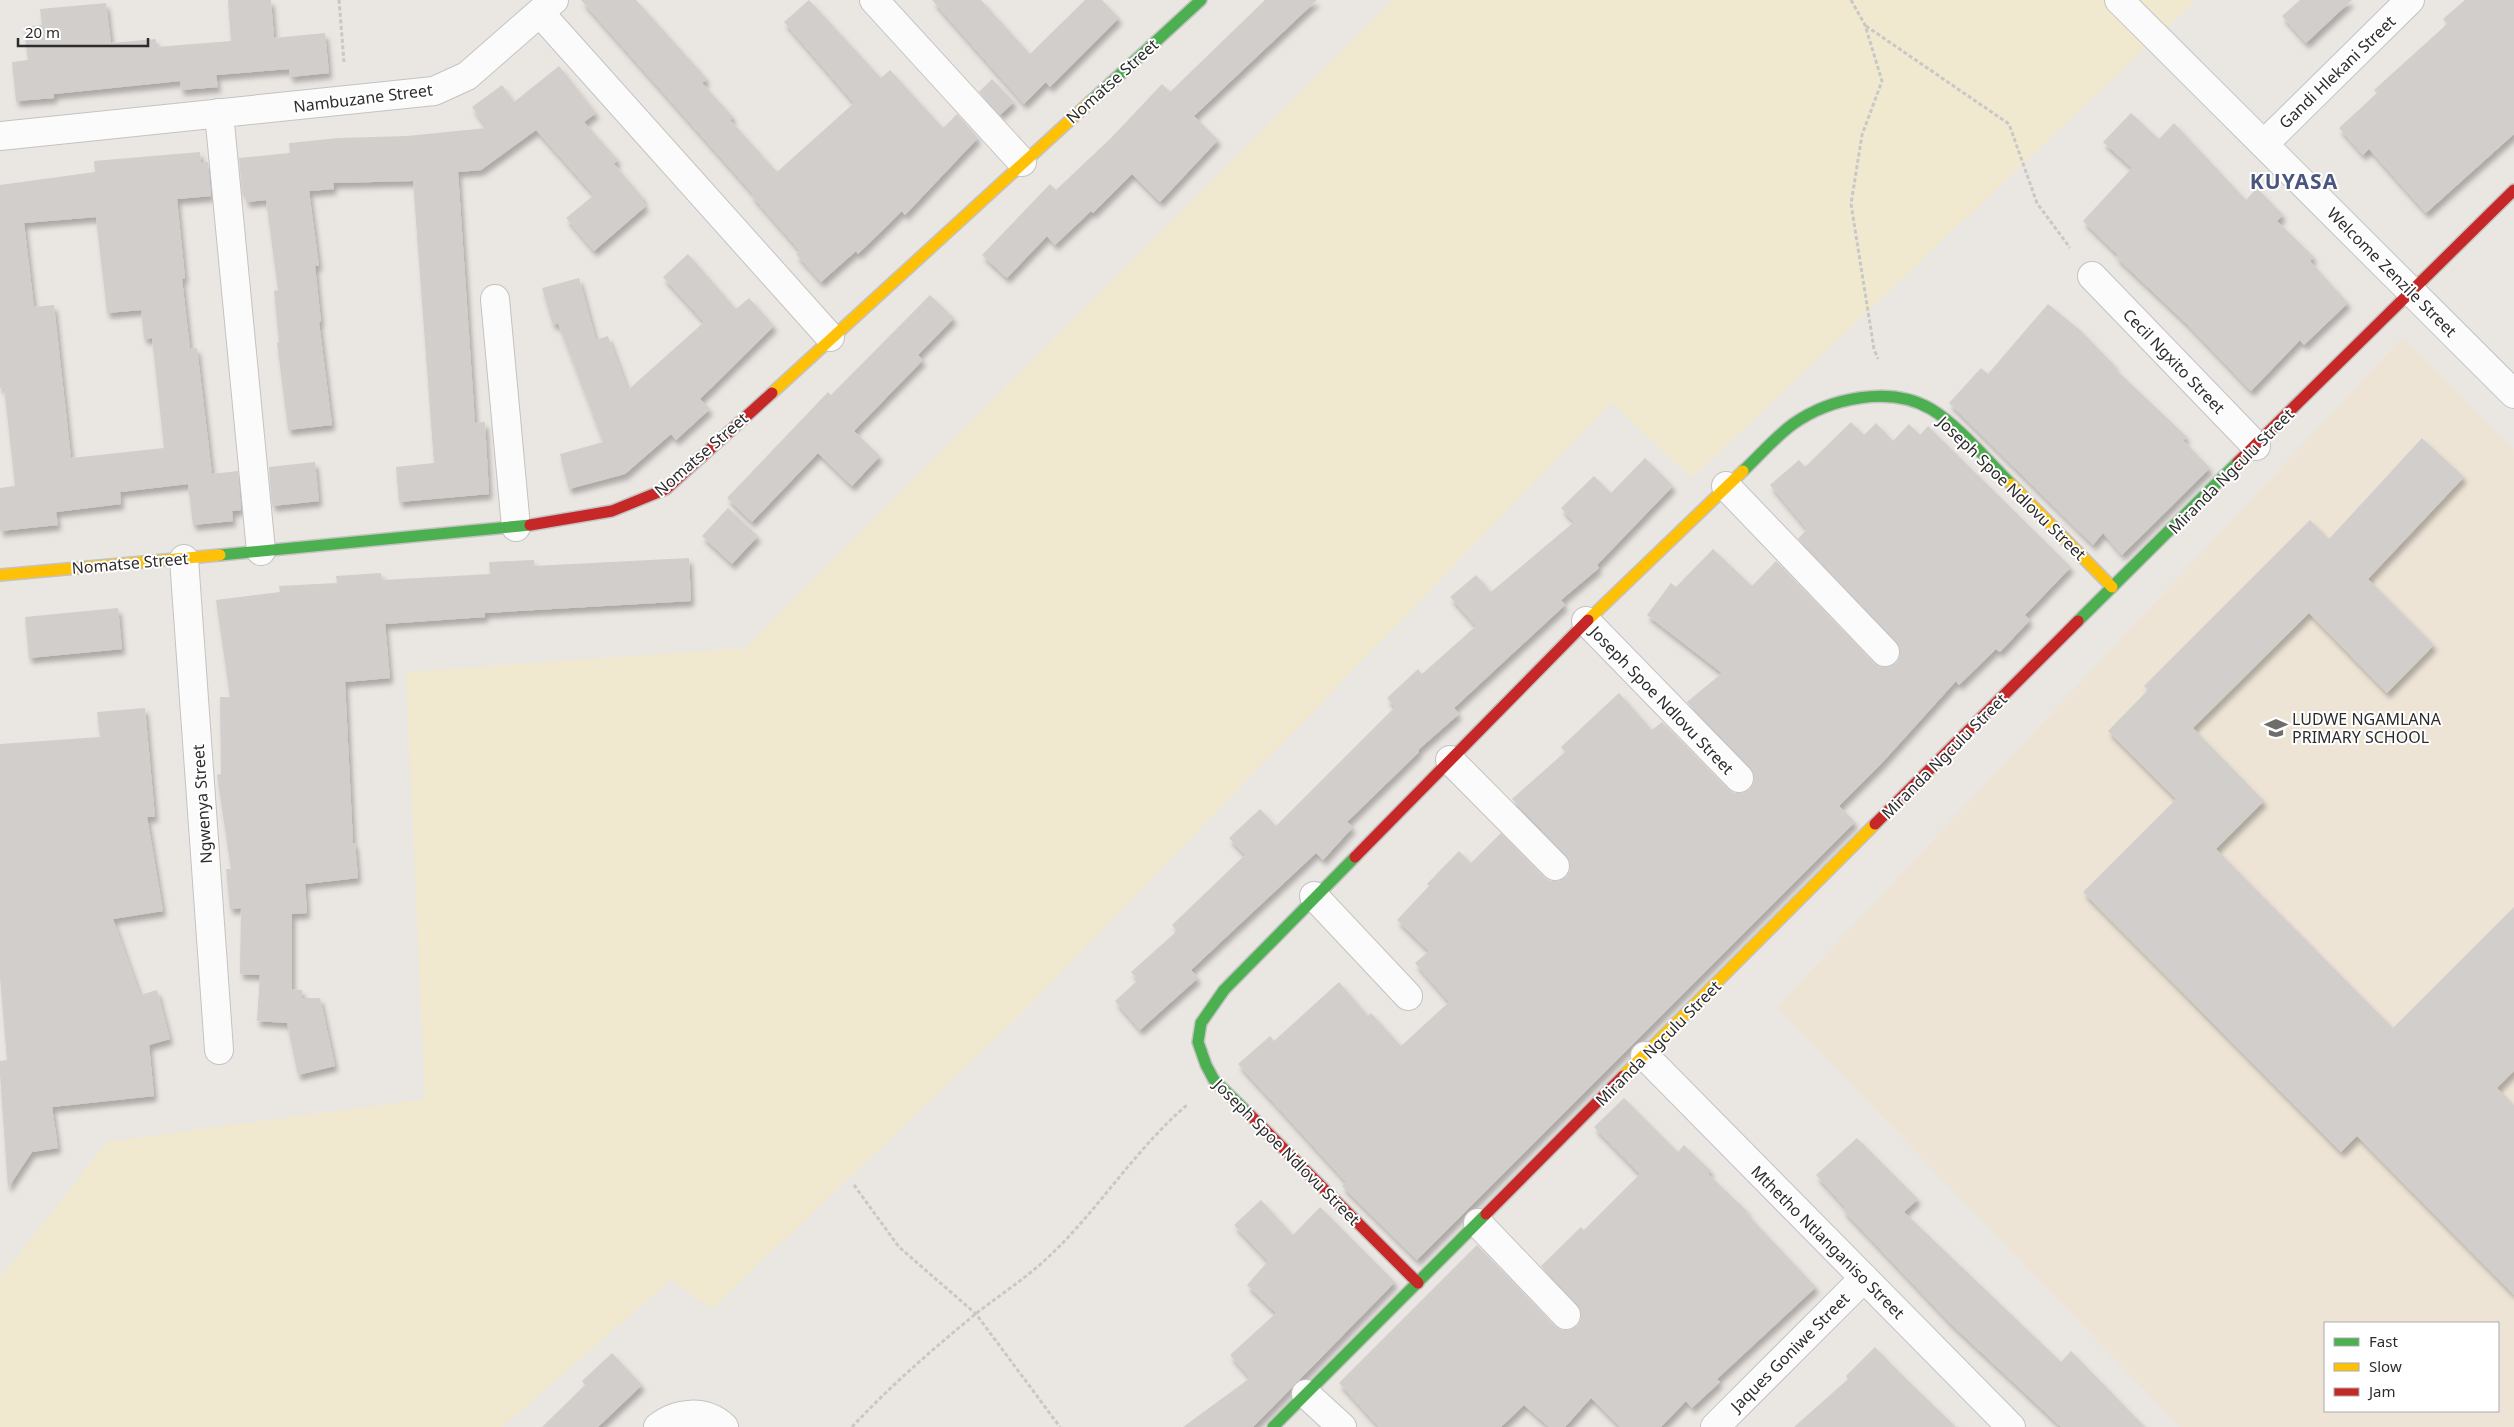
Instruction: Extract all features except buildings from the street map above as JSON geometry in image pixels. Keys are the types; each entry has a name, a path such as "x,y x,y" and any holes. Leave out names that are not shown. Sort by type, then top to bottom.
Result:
{"street":[{"name":"Nomatse Street","path":"0,575 516,527 594,517 632,506 666,489 830,337 1201,0"},
{"name":"Welcome Zenzile Street","path":"2119,0 2514,394"},
{"name":"Gandi Hlekani Street","path":"2264,144 2410,0"},
{"path":"875,2 1022,162"},
{"name":"Nambuzane Street","path":"0,136 434,91 467,76 547,6 691,180 830,337"},
{"path":"220,114 261,551"},
{"name":"Miranda Ngculu Street","path":"1273,1427 2112,588 2514,190"},
{"name":"Cecil Ngxito Street","path":"2092,276 2256,446"},
{"path":"494,298 516,527"},
{"name":"Joseph Spoe Ndlovu Street","path":"1418,1283 1214,1080 1198,1052 1198,1031 1205,1014 1224,990 1314,896 1586,621 1768,446 1812,411 1854,399 1896,397 1922,405 1944,419 1998,470 2112,588"},
{"path":"1726,486 1885,652"},
{"name":"Ngwenya Street","path":"184,559 219,1050"},
{"name":"Joseph Spoe Ndlovu Street","path":"1586,621 1739,778"},
{"path":"1450,760 1554,866"},
{"path":"1314,896 1408,996"},
{"name":"Mthetho Ntlanganiso Street","path":"1645,1056 2011,1427"},
{"path":"1478,1223 1566,1315"},
{"name":"Jaques Goniwe Street","path":"1715,1427 1864,1278"},
{"path":"1306,1394 1342,1427"},
{"path":"658,1427 679,1416 697,1414 711,1417 724,1427"}],"path":[{"path":"339,0 347,100"},
{"path":"1851,0 1865,25 1882,81 1862,135 1851,204 1874,349 1896,397"},
{"path":"1865,25 2010,124 2038,203 2092,276"},
{"path":"852,1427 876,1401 976,1314 1044,1261 1161,1127 1214,1080"},
{"path":"854,1185 900,1247 976,1314 1060,1427"}],"shaded area":[{"name":"LUDWE NGAMLANA PRIMARY SCHOOL","path":"2403,337 2514,449 2514,1427 2180,1427 1777,1007"}],"sand":[{"path":"1392,0 2196,0 1692,478 1611,403 1022,1013 712,1309 671,1280 502,1427 0,1427 0,1278 107,1142 425,1099 406,672 745,648"}],"traffic: fast":[{"path":"1091,101 1201,0"},
{"path":"1743,471 1780,435 1808,415 1824,407 1842,402 1879,396 1915,402 1931,409 1952,424 2011,484"},
{"path":"2078,621 2238,462"},
{"path":"220,555 530,525"},
{"path":"1249,1114 1214,1080 1206,1065 1198,1042 1201,1023 1224,990 1355,857"},
{"path":"1273,1427 1486,1214"}],"traffic: slow":[{"path":"772,393 1091,101"},
{"path":"1588,620 1743,471"},
{"path":"2011,484 2112,587"},
{"path":"0,575 220,555"},
{"path":"1623,1076 1875,824"}],"traffic: jam":[{"path":"2238,462 2514,190"},
{"path":"530,525 612,511 666,489 772,393"},
{"path":"1355,857 1588,620"},
{"path":"1875,824 2078,621"},
{"path":"1486,1214 1623,1076"},
{"path":"1249,1114 1418,1283"}],"place":[{"name":"LUDWE NGAMLANA PRIMARY SCHOOL","path":"2276,728"}],"district":[{"name":"KUYASA","path":"2294,181"}]}
